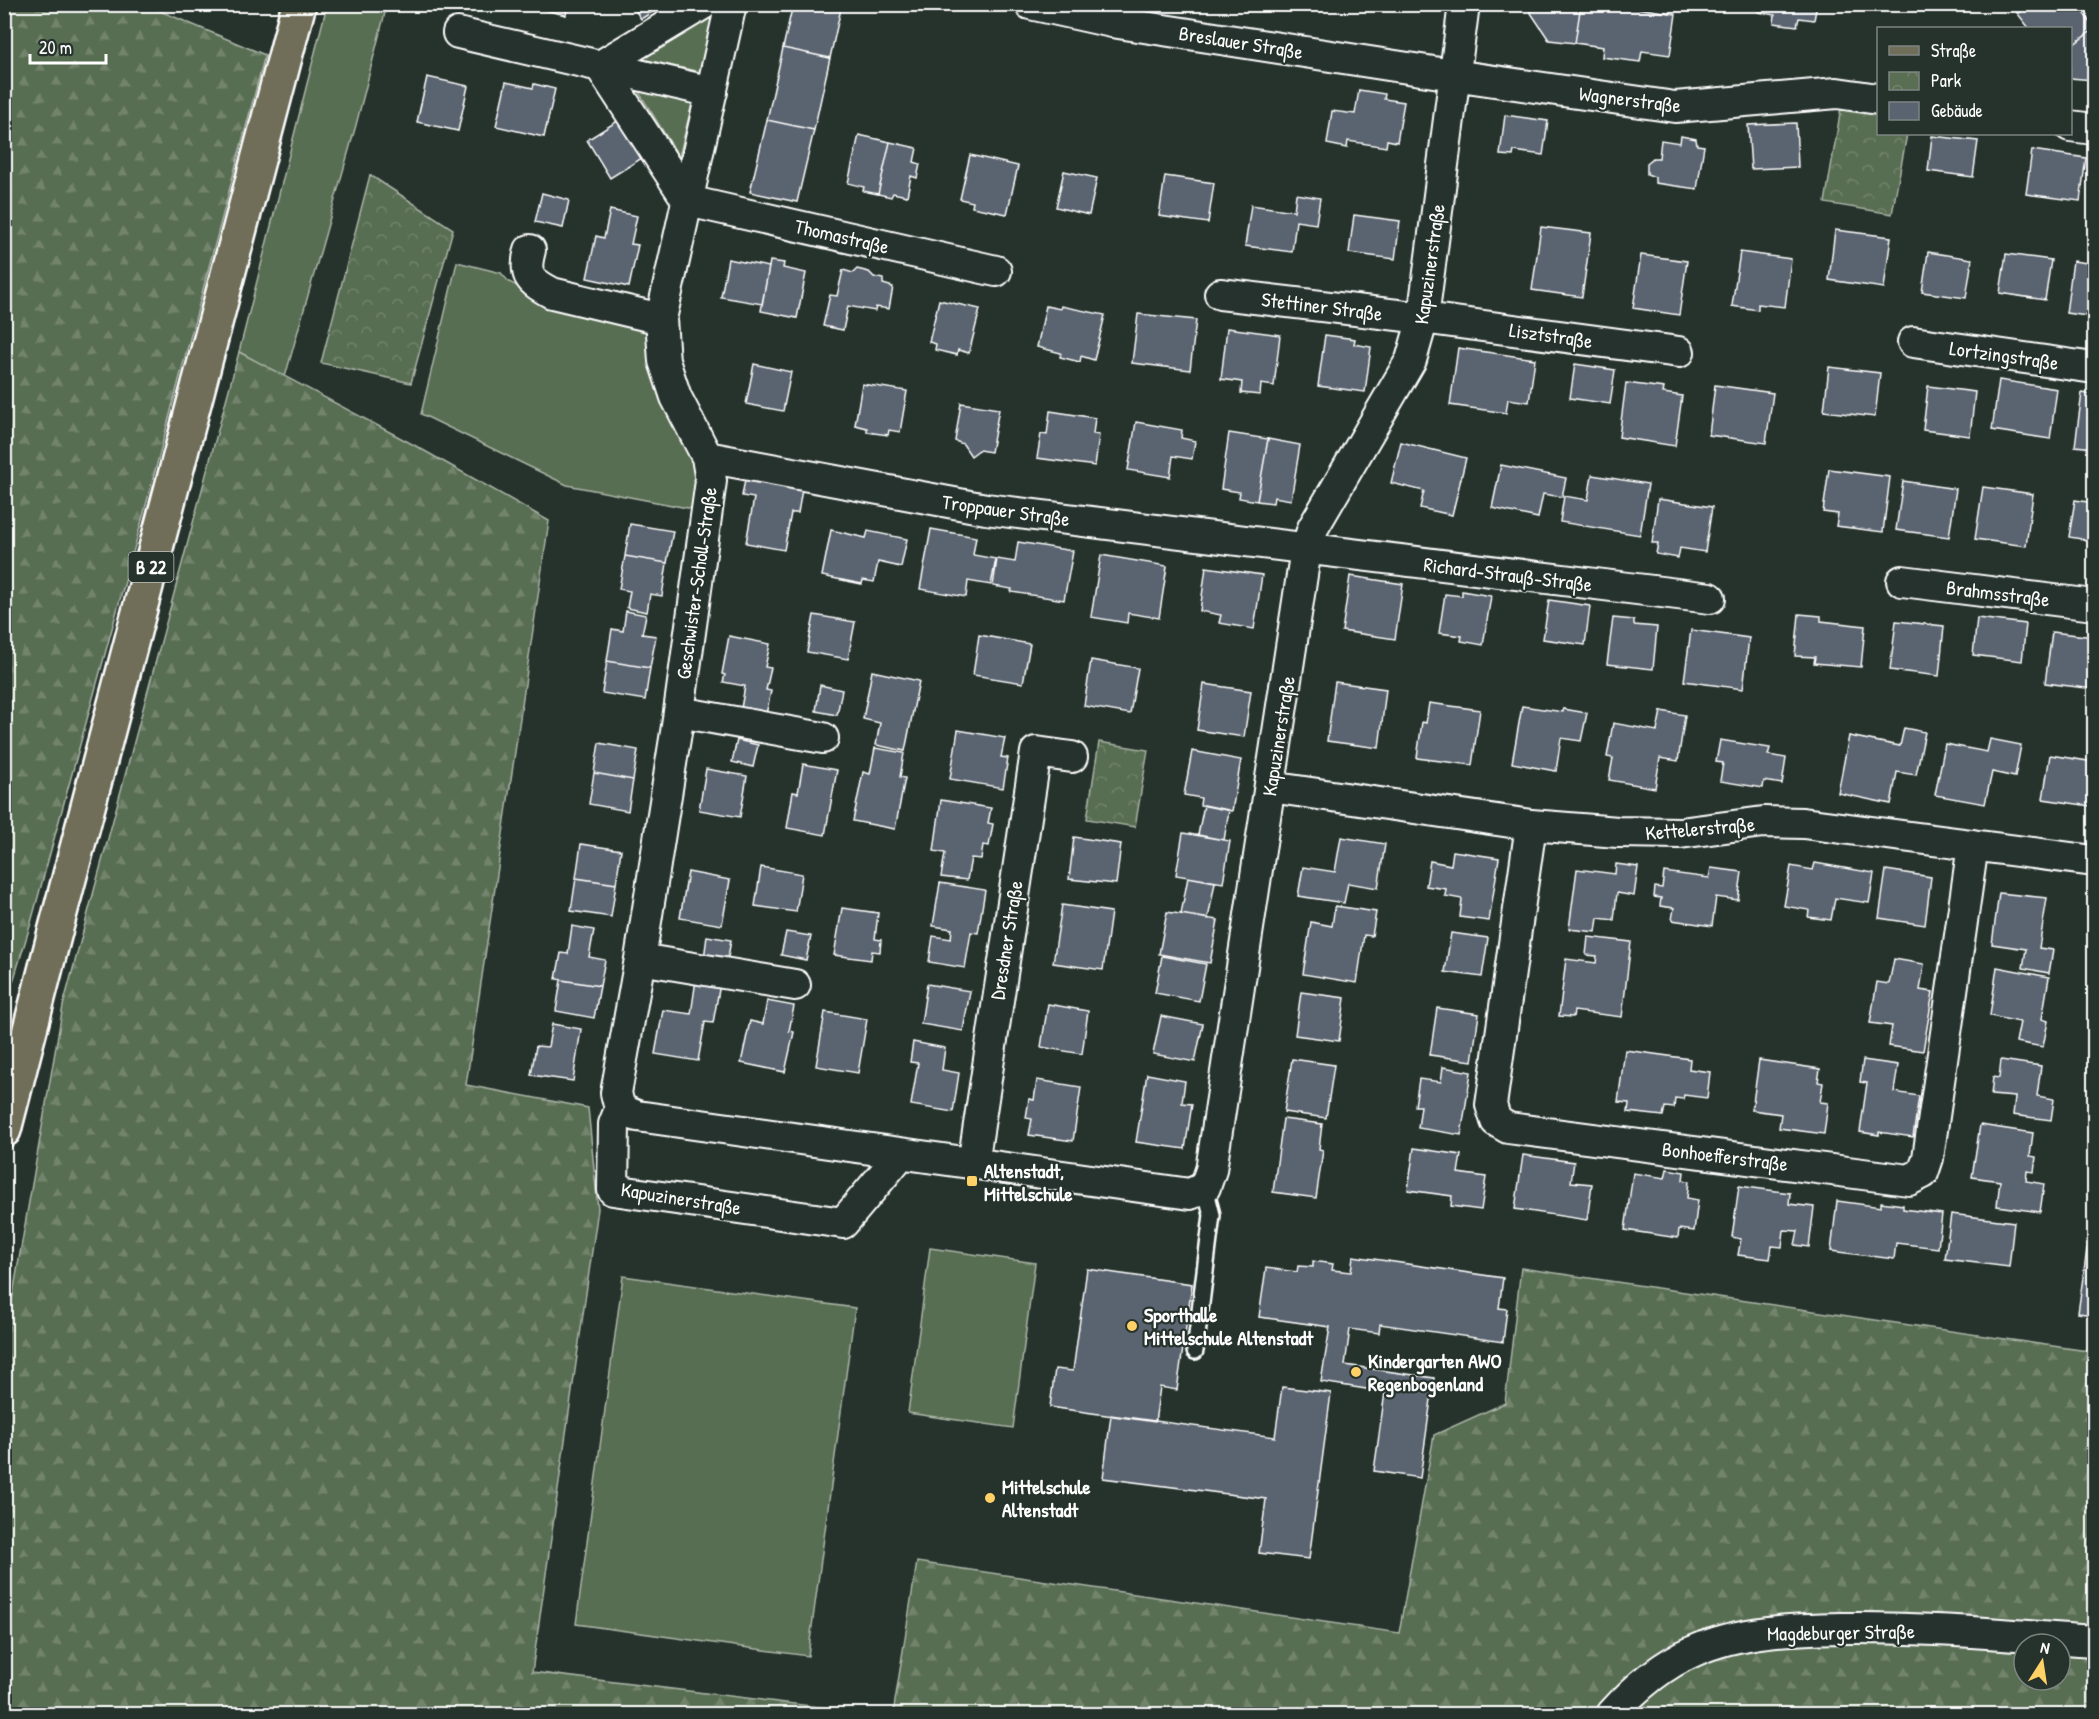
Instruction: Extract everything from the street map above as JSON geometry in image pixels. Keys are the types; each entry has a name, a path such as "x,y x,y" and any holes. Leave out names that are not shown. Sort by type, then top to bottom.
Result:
{"main road":[{"name":"B 22","path":"4,1130 299,4"}],"street":[{"path":"600,66 703,4"},
{"name":"Geschwister-Scholl-Straße","path":"620,1109 616,1093 640,959 679,712 711,481 707,458 676,397 664,361 662,319 731,4"},
{"name":"Breslauer Straße","path":"1030,4 1112,22 1453,75"},
{"name":"Kapuzinerstraße","path":"1205,1187 1211,1170 1306,549 1313,528 1411,360 1423,318 1464,4"},
{"path":"458,33 712,92"},
{"path":"600,66 688,201"},
{"name":"Wagnerstraße","path":"1453,75 1679,107 1837,93 1877,99"},
{"path":"2072,126 2094,129"},
{"name":"Thomastraße","path":"688,201 996,271"},
{"path":"530,250 527,272 530,278 552,293 662,319"},
{"name":"Stettiner Straße","path":"1220,294 1423,318"},
{"name":"Lisztstraße","path":"1423,318 1679,352"},
{"name":"Lortzingstraße","path":"1913,342 2094,368"},
{"name":"Troppauer Straße","path":"707,458 986,509 1306,549"},
{"name":"Richard-Strauß-Straße","path":"1306,549 1710,598"},
{"name":"Brahmsstraße","path":"1902,581 2094,605"},
{"path":"679,712 823,738"},
{"name":"Dresdner Straße","path":"973,1164 1036,752 1072,758"},
{"name":"Kettelerstraße","path":"1270,787 1531,825 1657,834 1763,822 1803,823 2094,861"},
{"name":"Bonhoefferstraße","path":"1531,825 1491,1105 1496,1120 1508,1128 1909,1180 1923,1173 1928,1158 1973,844"},
{"path":"640,959 795,985"},
{"path":"620,1109 637,1116 1190,1194 1205,1187"},
{"name":"Kapuzinerstraße","path":"620,1109 614,1124 613,1190 843,1223 901,1154"},
{"name":"Magdeburger Straße","path":"1612,1714 1628,1696 1668,1664 1702,1648 1744,1636 1812,1628 1875,1628 2094,1641"}],"lane":[{"path":"1195,1351 1212,1215 1205,1187"}],"green space":[{"path":"5,4 146,5 265,55 145,509 30,926 5,1008"},
{"path":"327,5 387,5 356,125 285,377 239,352"},
{"path":"713,12 700,72 642,59"},
{"path":"635,86 693,100 679,157"},
{"path":"1841,108 1877,111 1877,135 1907,135 1892,214 1825,203"},
{"path":"370,175 453,229 411,383 321,363"},
{"path":"457,262 501,273 509,282 531,293 650,323 695,461 698,482 693,509 567,485 421,414"},
{"path":"239,352 414,445 549,521 466,1085 588,1108 598,1209 532,1672 877,1714 5,1714 5,1340 63,1006"},
{"path":"1099,742 1148,750 1135,827 1087,819"},
{"path":"930,1248 1035,1263 1013,1428 908,1413"},
{"path":"1521,1268 2094,1352 2094,1714 893,1714 917,1562 1399,1633 1434,1435 1505,1403"},
{"path":"623,1276 855,1308 808,1656 576,1624"}],"building":[{"path":"519,4 568,4 566,15"},
{"path":"631,4 662,4 663,5 641,19"},
{"path":"793,4 842,4 830,58 783,48"},
{"path":"1525,4 1581,4 1575,43 1549,40"},
{"path":"1581,4 1619,9 1620,4 1633,4 1637,5 1637,8 1676,14 1670,55 1642,51 1640,62 1602,57 1603,47 1575,43"},
{"path":"1759,4 1817,4 1814,20 1799,18 1797,26 1774,23 1775,15 1758,12"},
{"path":"2010,4 2031,4 2018,14"},
{"path":"2031,4 2078,4 2094,29 2072,46 2072,27 2028,27 2018,14"},
{"path":"2094,29 2094,80 2072,78 2072,46"},
{"path":"783,48 830,58 814,130 767,120"},
{"path":"427,77 468,86 458,131 417,122"},
{"path":"506,82 533,88 534,84 555,89 544,137 496,126"},
{"path":"1359,90 1385,94 1384,99 1404,102 1397,142 1387,140 1386,147 1348,141 1347,148 1327,144 1332,111 1355,114"},
{"path":"1505,115 1548,121 1543,155 1514,151 1513,156 1500,155"},
{"path":"619,120 642,158 610,178 587,140"},
{"path":"767,120 814,130 797,202 750,192"},
{"path":"1796,123 1798,167 1751,169 1748,125"},
{"path":"859,135 890,142 878,194 863,191 864,187 848,183"},
{"path":"1681,136 1696,139 1697,145 1704,146 1697,189 1655,183 1655,177 1647,174 1647,163 1653,158 1659,158 1661,140 1680,143"},
{"path":"1932,136 1978,141 1973,177 1928,171"},
{"path":"890,142 917,148 914,162 920,164 917,178 911,176 907,196 893,193 891,197 878,194"},
{"path":"2032,150 2086,158 2080,201 2026,194"},
{"path":"970,155 1018,166 1007,214 972,207 973,202 960,199"},
{"path":"1064,171 1097,178 1089,215 1056,207"},
{"path":"1165,176 1214,183 1208,223 1159,216"},
{"path":"542,193 569,200 563,228 535,222"},
{"path":"1296,194 1320,198 1316,224 1296,221 1292,252 1245,246 1251,205 1294,211"},
{"path":"610,210 637,216 631,244 638,245 629,287 587,278 596,236 604,238"},
{"path":"1354,215 1400,221 1395,259 1349,253"},
{"path":"1541,227 1591,233 1582,297 1532,290"},
{"path":"1835,230 1891,237 1884,288 1829,280"},
{"path":"1740,252 1791,259 1785,307 1758,304 1758,310 1732,306"},
{"path":"1928,252 1972,259 1966,298 1922,292"},
{"path":"2006,254 2051,260 2045,300 2000,293"},
{"path":"1641,255 1687,261 1679,315 1633,308"},
{"path":"728,259 769,267 762,304 721,297"},
{"path":"770,261 784,263 783,268 806,273 797,318 761,311"},
{"path":"2073,261 2094,264 2094,317 2066,313"},
{"path":"857,269 883,279 883,284 893,287 889,309 876,307 875,311 848,306 843,330 823,326 830,295 837,296 843,270 853,273"},
{"path":"939,300 980,309 969,353 958,350 957,355 935,350 936,344 929,342"},
{"path":"1046,306 1060,309 1061,306 1105,315 1094,360 1081,356 1080,362 1060,357 1061,353 1037,347"},
{"path":"1138,314 1196,320 1190,370 1132,363"},
{"path":"1227,328 1280,335 1274,386 1261,384 1260,395 1241,393 1242,382 1221,379"},
{"path":"1325,335 1355,339 1354,344 1371,347 1365,392 1318,386"},
{"path":"1458,348 1535,359 1529,402 1508,399 1506,413 1450,405"},
{"path":"754,364 791,372 783,411 746,404"},
{"path":"1575,364 1615,370 1610,404 1570,398"},
{"path":"1829,367 1880,373 1875,417 1824,411"},
{"path":"1999,380 2057,389 2050,439 1992,430"},
{"path":"1626,383 1664,388 1663,393 1682,396 1675,446 1619,437"},
{"path":"862,384 907,391 900,432 889,430 888,435 867,432 867,428 855,425"},
{"path":"1715,385 1773,393 1766,443 1709,435"},
{"path":"1928,386 1975,392 1970,436 1923,430"},
{"path":"2082,393 2094,395 2094,448 2075,446"},
{"path":"961,403 999,409 991,452 979,450 971,456 963,444 955,441"},
{"path":"1050,411 1095,418 1093,434 1099,435 1095,466 1037,458 1041,434 1047,435"},
{"path":"1136,422 1182,430 1181,438 1195,441 1192,459 1173,456 1170,477 1128,470"},
{"path":"1229,433 1268,439 1257,501 1239,498 1240,492 1221,489"},
{"path":"1268,439 1300,445 1291,500 1274,497 1273,503 1257,501"},
{"path":"1401,442 1466,458 1452,515 1420,508 1424,491 1391,483"},
{"path":"1501,465 1566,478 1562,497 1543,494 1538,518 1492,508"},
{"path":"1829,469 1890,477 1883,532 1836,526 1838,514 1823,512"},
{"path":"1592,475 1648,484 1640,535 1560,522 1564,496 1588,500"},
{"path":"745,479 802,489 798,513 791,513 784,550 746,543 754,498 742,496"},
{"path":"1903,481 1956,489 1949,537 1896,530"},
{"path":"1983,487 2033,494 2026,546 1975,539"},
{"path":"1658,499 1712,507 1705,552 1680,548 1678,558 1656,554 1658,543 1652,543"},
{"path":"2075,500 2094,503 2094,541 2069,537"},
{"path":"630,524 673,531 667,563 625,556"},
{"path":"931,529 976,537 973,555 996,559 991,585 968,581 966,597 920,589"},
{"path":"831,530 866,538 868,531 907,539 901,567 878,562 874,582 863,580 862,584 822,576"},
{"path":"1018,542 1073,551 1064,600 1011,592 1012,589 993,586 997,559 1015,562"},
{"path":"1101,555 1167,566 1159,618 1128,613 1127,623 1091,617"},
{"path":"625,556 667,563 662,596 650,594 647,612 627,608 630,591 619,589"},
{"path":"1206,567 1262,575 1254,629 1219,623 1221,615 1200,611"},
{"path":"1350,576 1403,584 1395,639 1342,631"},
{"path":"1462,591 1491,596 1483,645 1461,641 1462,636 1439,633 1445,594 1462,596"},
{"path":"1549,600 1590,606 1585,645 1543,639"},
{"path":"626,611 646,615 642,634 656,636 650,668 607,661 612,629 623,631"},
{"path":"1799,614 1821,616 1821,621 1865,626 1861,667 1814,663 1815,657 1795,656"},
{"path":"814,615 855,622 848,659 807,652"},
{"path":"1613,618 1634,620 1634,625 1657,627 1653,669 1607,664"},
{"path":"1977,618 2026,624 2022,661 1973,655"},
{"path":"1896,621 1944,626 1939,676 1890,670"},
{"path":"1691,630 1749,638 1743,689 1684,681"},
{"path":"2052,632 2094,637 2094,689 2045,683"},
{"path":"979,635 1030,644 1023,683 973,675"},
{"path":"729,636 770,644 765,667 771,668 766,690 771,691 765,719 740,714 745,686 723,682 725,675 722,674"},
{"path":"1091,660 1138,668 1130,714 1084,706"},
{"path":"607,661 650,668 645,700 602,693"},
{"path":"872,671 919,681 905,751 876,745 880,723 863,719"},
{"path":"1335,682 1386,689 1379,748 1327,741"},
{"path":"1204,684 1251,691 1244,737 1197,730"},
{"path":"820,685 842,690 837,715 816,711"},
{"path":"1429,703 1480,710 1472,765 1417,758 1422,722 1426,723"},
{"path":"1522,706 1587,713 1581,741 1561,738 1556,771 1512,763"},
{"path":"1661,711 1685,715 1678,761 1660,758 1655,788 1609,780 1613,758 1607,757 1613,723 1657,731"},
{"path":"1904,728 1925,732 1916,775 1897,772 1891,804 1838,793 1849,736 1900,746"},
{"path":"958,730 1005,738 1001,757 1008,758 1003,788 950,779"},
{"path":"1990,739 2021,745 2015,777 1992,772 1985,804 1935,795 1945,744 1987,752"},
{"path":"737,740 758,745 753,767 732,762"},
{"path":"1720,740 1770,748 1768,755 1786,758 1782,784 1764,781 1763,788 1720,781 1723,763 1716,762"},
{"path":"599,743 638,750 633,780 594,773"},
{"path":"875,748 904,753 900,777 905,778 895,829 853,821 863,772 870,774"},
{"path":"1192,751 1241,760 1232,811 1200,805 1201,798 1184,795"},
{"path":"2050,755 2094,762 2090,806 2043,799"},
{"path":"803,764 837,770 825,835 787,828 793,792 798,793"},
{"path":"706,769 747,776 740,817 699,810"},
{"path":"594,773 633,780 628,811 589,804"},
{"path":"941,800 991,808 988,823 993,824 989,846 983,845 981,859 971,858 967,880 941,877 945,853 934,851"},
{"path":"1204,805 1229,810 1224,840 1198,835"},
{"path":"1183,833 1230,841 1223,883 1176,875"},
{"path":"1074,837 1121,844 1116,884 1069,879"},
{"path":"1341,837 1385,844 1378,888 1348,883 1344,903 1298,896 1303,867 1335,872"},
{"path":"581,844 621,850 616,884 576,878"},
{"path":"1453,851 1499,858 1489,921 1460,917 1462,899 1445,896 1446,889 1426,886 1430,861 1451,865"},
{"path":"1815,863 1874,873 1869,903 1835,898 1831,920 1808,917 1809,910 1784,906 1791,866 1813,870"},
{"path":"1616,864 1638,867 1634,896 1617,893 1614,920 1598,918 1596,932 1569,929 1577,869 1615,874"},
{"path":"761,867 802,874 796,912 755,906"},
{"path":"1711,868 1742,872 1738,900 1716,897 1712,926 1672,920 1674,908 1660,906 1661,898 1654,897 1655,887 1662,888 1664,872 1709,878"},
{"path":"1886,870 1931,877 1925,925 1879,918"},
{"path":"688,872 730,880 722,925 680,918"},
{"path":"1188,877 1215,882 1208,919 1181,914"},
{"path":"576,878 616,884 611,917 571,911"},
{"path":"940,883 985,890 978,933 971,932 965,968 929,962 933,936 951,939 952,929 933,926"},
{"path":"1999,893 2047,898 2039,948 2053,950 2049,973 2023,968 2026,949 1992,944"},
{"path":"1062,905 1111,912 1103,970 1053,963"},
{"path":"1335,906 1376,912 1372,936 1364,935 1357,983 1303,974 1311,922 1332,926"},
{"path":"842,908 878,913 875,939 881,940 880,952 872,951 871,960 834,955"},
{"path":"1167,912 1218,920 1210,963 1159,954"},
{"path":"572,926 594,930 589,957 605,960 600,986 556,979 561,953 568,954"},
{"path":"786,932 811,936 806,960 781,955"},
{"path":"1451,933 1488,938 1482,977 1445,972"},
{"path":"707,936 731,940 727,963 704,959"},
{"path":"1588,937 1631,942 1622,1017 1574,1011 1573,1017 1559,1016 1566,959 1596,963 1597,956 1586,955"},
{"path":"1162,956 1206,964 1199,1001 1155,993"},
{"path":"1894,959 1924,964 1920,990 1933,992 1923,1051 1889,1046 1892,1026 1870,1023 1877,982 1889,984"},
{"path":"1997,967 2049,977 2042,1019 2048,1021 2043,1047 2016,1042 2020,1022 1990,1016"},
{"path":"561,980 600,986 594,1018 556,1011"},
{"path":"696,980 720,984 713,1023 705,1022 698,1061 655,1054 663,1010 691,1014"},
{"path":"927,984 970,991 963,1031 921,1024"},
{"path":"1301,992 1345,998 1339,1041 1295,1035"},
{"path":"767,1001 794,1006 789,1031 794,1032 785,1072 741,1063 750,1021 763,1024"},
{"path":"1048,1004 1088,1011 1082,1054 1041,1047"},
{"path":"1437,1008 1479,1014 1472,1061 1430,1055"},
{"path":"825,1012 867,1019 858,1073 816,1066"},
{"path":"1161,1016 1203,1024 1195,1062 1153,1054"},
{"path":"552,1024 581,1029 573,1081 531,1075 536,1046 548,1047"},
{"path":"913,1042 945,1048 942,1070 959,1073 953,1112 911,1105 918,1063 910,1062"},
{"path":"1625,1050 1690,1059 1689,1069 1710,1072 1707,1098 1684,1095 1683,1099 1675,1098 1674,1108 1665,1107 1663,1116 1628,1112 1629,1103 1618,1102"},
{"path":"1292,1059 1334,1065 1326,1118 1284,1112"},
{"path":"1759,1060 1820,1069 1818,1082 1823,1083 1820,1102 1828,1103 1824,1134 1779,1128 1781,1114 1752,1110"},
{"path":"1863,1060 1898,1065 1894,1092 1919,1096 1913,1137 1860,1132 1867,1083 1860,1082"},
{"path":"2001,1060 2041,1066 2037,1096 2054,1099 2051,1120 2013,1115 2015,1097 1991,1095 1993,1077 1999,1078"},
{"path":"1443,1067 1471,1072 1461,1135 1418,1128 1421,1106 1415,1106 1419,1079 1441,1082"},
{"path":"1147,1074 1185,1081 1182,1103 1192,1104 1185,1149 1136,1142"},
{"path":"1037,1080 1081,1087 1073,1141 1029,1135 1032,1119 1026,1118 1029,1099 1034,1100"},
{"path":"1283,1119 1322,1124 1319,1149 1323,1150 1316,1198 1273,1192"},
{"path":"1980,1125 2033,1133 2030,1156 2036,1157 2034,1172 2027,1171 2026,1181 2044,1184 2040,1212 1997,1206 2000,1181 1972,1177"},
{"path":"1414,1148 1461,1155 1458,1173 1486,1177 1481,1210 1451,1206 1452,1196 1408,1190"},
{"path":"1523,1155 1574,1162 1571,1182 1592,1184 1587,1220 1515,1209"},
{"path":"1667,1169 1684,1172 1683,1180 1689,1181 1687,1198 1698,1200 1694,1231 1679,1229 1678,1238 1625,1230 1633,1173 1665,1178"},
{"path":"1739,1186 1790,1193 1789,1204 1814,1207 1809,1247 1795,1245 1798,1231 1784,1230 1782,1247 1772,1246 1770,1259 1738,1255 1741,1239 1732,1237"},
{"path":"1837,1201 1881,1207 1881,1202 1903,1205 1903,1209 1942,1214 1938,1248 1896,1243 1894,1259 1831,1251"},
{"path":"1951,1214 2014,1222 2009,1267 1945,1259"},
{"path":"2087,1249 2094,1250 2094,1315 2078,1313"},
{"name":"Kindergarten AWO Regenbogenland","path":"1353,1256 1503,1278 1499,1308 1507,1309 1503,1342 1380,1324 1379,1333 1350,1329 1345,1365 1434,1378 1420,1478 1374,1471 1385,1392 1321,1382 1330,1327 1259,1317 1266,1268 1297,1272 1298,1266 1313,1267 1313,1261 1333,1264 1332,1270 1351,1272"},
{"name":"Sporthalle Mittelschule Altenstadt","path":"1087,1269 1192,1284 1177,1390 1160,1387 1155,1422 1050,1407 1055,1369 1073,1371"},
{"name":"Mittelschule Altenstadt","path":"1282,1387 1331,1393 1309,1559 1259,1553 1266,1499 1103,1478 1111,1415 1275,1437"}],"place":[{"name":"Altenstadt, Mittelschule","path":"972,1181"},
{"name":"Sporthalle Mittelschule Altenstadt","path":"1132,1326"},
{"name":"Kindergarten AWO Regenbogenland","path":"1356,1372"},
{"name":"Mittelschule Altenstadt","path":"990,1498"}]}
